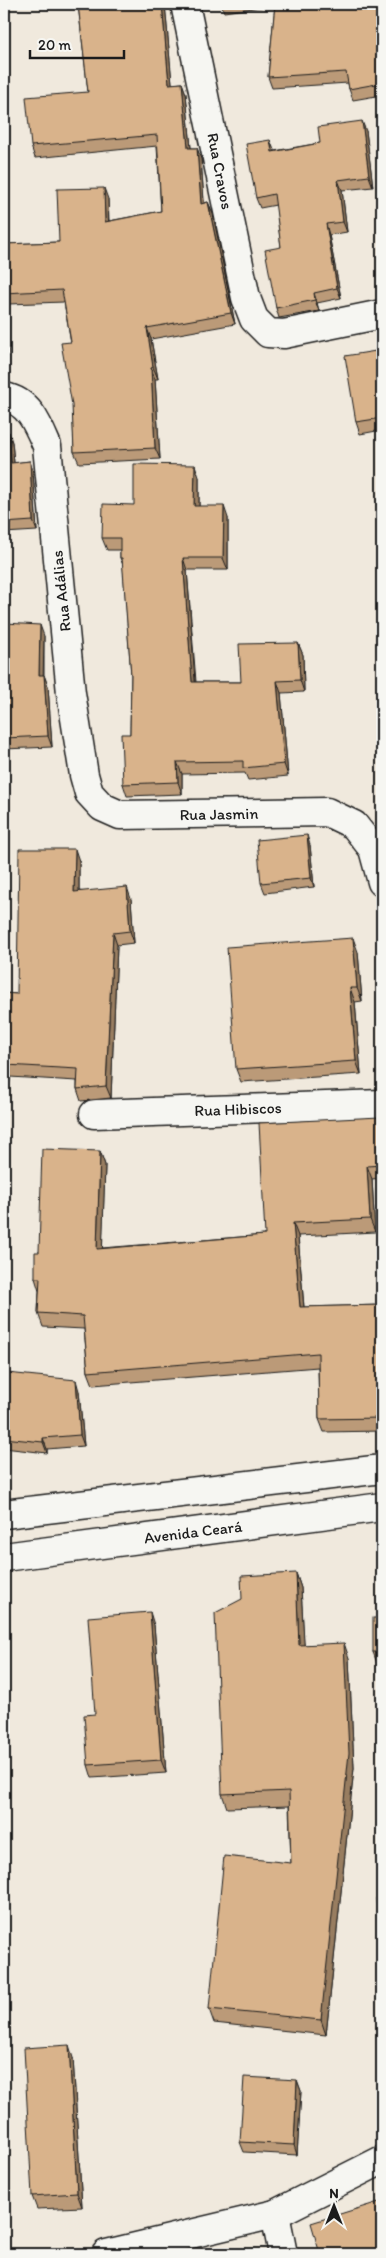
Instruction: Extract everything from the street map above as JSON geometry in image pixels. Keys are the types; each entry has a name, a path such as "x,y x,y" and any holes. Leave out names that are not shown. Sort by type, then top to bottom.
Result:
{"street":[{"name":"Rua Cravos","path":"185,4 246,298 254,319 268,333 284,334 382,314"},
{"name":"Rua Adálias","path":"9,398 35,417 47,446 71,693 89,793"},
{"name":"Rua Jasmin","path":"89,793 102,807 120,814 327,812 354,825 373,849 382,882"},
{"name":"Rua Hibiscos","path":"94,1114 382,1104"},
{"path":"4,1514 382,1469"},
{"name":"Avenida Ceará","path":"4,1557 382,1507"},
{"path":"106,2254 275,2214 382,2160"},
{"path":"275,2214 283,2254"}],"building":[{"path":"78,4 162,4 169,84 182,83 188,148 197,148 201,204 208,202 231,313 147,328 153,367 151,368 155,448 74,452 72,405 61,343 71,342 62,290 4,293 4,244 59,242 57,189 104,188 105,222 161,211 157,135 31,146 26,97 88,92"},
{"path":"275,4 382,4 382,83 349,89 346,72 268,77"},
{"path":"362,121 369,176 338,180 343,222 326,224 337,288 314,293 315,300 276,308 265,250 281,247 274,194 256,198 246,144 270,140 272,152 320,143 318,127"},
{"path":"382,350 382,418 356,422 345,356"},
{"path":"4,432 9,432 11,463 30,461 33,521 4,523"},
{"path":"134,464 195,465 194,506 224,506 223,558 183,558 192,682 241,682 239,644 298,643 300,680 277,681 284,764 243,768 243,761 177,762 178,782 123,784 121,734 130,734 131,675 122,558 120,558 120,538 102,538 103,504 134,505"},
{"path":"5,623 40,625 39,675 44,675 48,736 4,738"},
{"path":"307,835 311,878 261,883 257,840"},
{"path":"19,849 75,849 74,892 127,887 130,931 113,933 106,1086 77,1089 78,1069 6,1065 4,1078 4,993 17,994"},
{"path":"353,938 357,988 350,988 356,1061 236,1069 227,947"},
{"path":"380,1117 382,1165 367,1166 370,1219 293,1223 300,1307 382,1305 382,1418 319,1419 318,1353 88,1372 83,1316 38,1313 40,1278 35,1278 35,1252 39,1252 42,1149 100,1151 97,1249 265,1235 259,1123"},
{"path":"7,1373 76,1380 80,1435 43,1438 43,1442 4,1438 4,1398"},
{"path":"296,1573 299,1645 344,1643 349,1753 321,2020 209,2009 224,1856 291,1863 289,1791 222,1794 215,1613 242,1599 241,1576"},
{"path":"150,1612 161,1760 88,1765 84,1715 95,1714 88,1617"},
{"path":"373,1618 382,1618 382,1652 373,1652"},
{"path":"382,1897 382,1975 376,1898"},
{"path":"69,2045 77,2193 32,2196 24,2048"},
{"path":"244,2077 297,2080 294,2145 240,2142"},
{"path":"382,2201 382,2254 320,2254 311,2223"}]}
